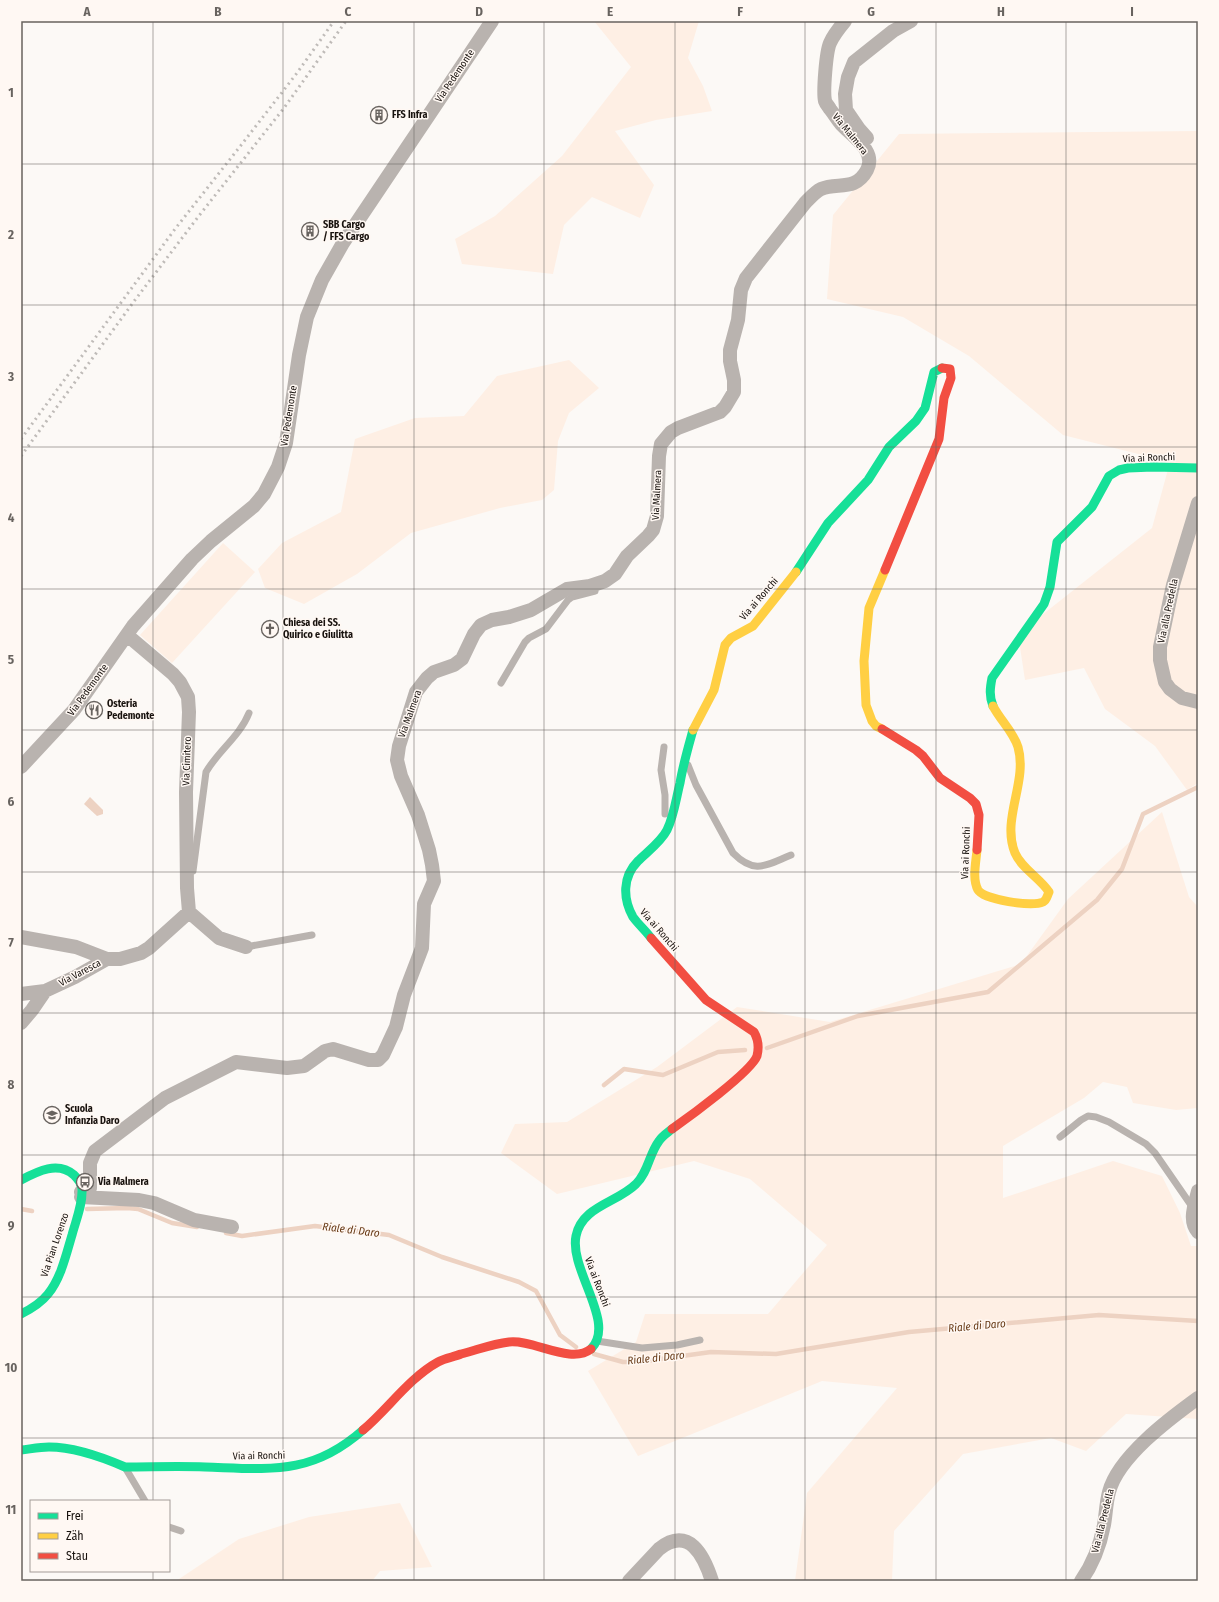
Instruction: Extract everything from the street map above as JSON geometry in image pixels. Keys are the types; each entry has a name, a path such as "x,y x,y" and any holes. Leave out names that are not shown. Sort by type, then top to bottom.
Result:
{"street":[{"name":"Via Pedemonte","path":"21,767 74,710 127,635 192,559 211,541 254,506 264,494 278,466 286,443 299,355 307,317 322,280 347,237 492,21"},
{"name":"Via Malmera","path":"81,1197 90,1188 90,1164 95,1151 165,1098 236,1062 287,1068 304,1066 325,1051 333,1048 369,1060 381,1058 396,1027 404,995 422,948 424,941 424,904 434,881 429,850 418,815 401,776 397,760 399,746 416,692 434,672 454,665 462,659 478,629 485,623 509,618 531,610 567,589 602,583 615,574 627,556 653,530 658,516 658,456 662,444 671,432 720,412 726,407 731,398 735,386 730,361 730,350 738,320 741,290 746,278 813,195 826,188 855,183 866,171 869,155 858,140 840,124 825,102 824,78 829,44 845,21"},
{"name":"Via Malmera","path":"869,159 874,154 872,144 859,129 846,110 845,94 848,76 854,62 893,31 911,21"},
{"name":"Via ai Ronchi","path":"21,1450 49,1447 68,1449 107,1459 125,1467 277,1469 306,1463 325,1457 350,1442 374,1421 415,1379 438,1362 490,1346 510,1342 532,1344 574,1355 592,1348 599,1329 597,1313 575,1256 574,1245 576,1234 580,1225 593,1211 631,1189 638,1183 659,1141 703,1107 742,1073 753,1061 757,1053 757,1035 706,1000 634,918 630,911 625,893 627,878 631,869 667,830 674,810 685,757 693,730 714,690 725,645 730,638 753,626 792,577 828,524 868,480 889,447 916,421 925,408 934,372 940,368 950,368 952,377 944,395 942,424 939,439 870,608 864,661 866,705 872,721 876,726 916,750 923,756 940,778 970,798 976,804 979,815 976,878 978,890 983,895 990,898 1029,904 1041,903 1046,900 1049,892 1040,879 1020,862 1015,854 1013,846 1011,825 1018,785 1020,760 1019,749 1010,731 990,702 990,683 996,670 1044,604 1050,587 1057,542 1093,506 1103,485 1112,473 1124,468 1137,467 1198,468"},
{"name":"Via alla Predella","path":"1198,503 1173,585 1160,647 1160,660 1165,682 1170,689 1182,698 1198,702"},
{"name":"Via Cimitero","path":"127,635 173,674 180,682 188,697 189,712 186,792 187,888 189,912"},
{"path":"189,912 219,938 246,947"},
{"name":"Via Varesca","path":"45,991 75,977 107,959 120,958 141,953 150,948 189,912"},
{"path":"21,937 76,947 107,959"},
{"path":"21,994 45,991"},
{"path":"21,1023 45,991"},
{"path":"21,1180 50,1168 62,1168 69,1170 81,1184 81,1197 139,1200 154,1203 194,1220 232,1227"},
{"path":"1198,1191 1194,1208 1194,1224 1198,1232"},
{"name":"Via Pian Lorenzo","path":"21,1314 36,1306 54,1285 77,1216 81,1197"},
{"name":"Via alla Predella","path":"1081,1581 1096,1556 1104,1525 1109,1492 1123,1465 1156,1431 1198,1398"},
{"path":"629,1581 659,1549 675,1540 687,1542 699,1551 705,1561 712,1581"}],"lane":[{"path":"501,682 525,642 529,638 546,629 568,600 572,597 600,589 602,587 602,583"},
{"path":"187,888 192,880 206,772 241,728 248,713"},
{"path":"664,747 661,770 665,795 665,824 667,830"},
{"path":"685,757 696,785 733,854 750,866 757,867 764,866 791,855"},
{"path":"246,947 312,935"},
{"path":"1060,1137 1088,1116 1096,1117 1109,1122 1146,1144 1156,1154 1194,1208"},
{"path":"592,1348 642,1348 677,1345 700,1340"},
{"path":"125,1467 144,1500"},
{"path":"170,1527 181,1531"}],"shaded area":[{"path":"594,21 699,21 688,58 703,86 712,111 656,120 615,131 654,185 640,218 592,197 564,225 553,274 462,264 455,239 495,216 562,156 631,67"},
{"path":"1198,131 1198,783 1187,790 1155,746 1105,709 1084,668 1025,680 1018,634 1152,528 1170,462 1063,435 969,356 903,317 827,299 833,215 899,134"},
{"path":"569,360 599,388 569,413 558,441 554,490 542,500 500,508 411,533 357,574 304,604 265,588 258,569 282,543 341,512 355,439 415,418 464,416 497,376"},
{"path":"223,543 255,572 172,663 140,635"},
{"path":"90,797 103,810 103,814 97,816 84,804"},
{"path":"1162,812 1189,897 1198,907 1198,1108 1176,1110 1133,1103 1127,1087 1103,1082 1084,1098 1003,1146 1003,1198 1113,1161 1162,1176 1180,1213 1191,1246 1198,1246 1198,1419 1126,1414 1086,1451 1051,1438 963,1454 894,1531 892,1581 795,1581 807,1493 897,1388 822,1381 638,1456 588,1371 636,1342 645,1314 768,1314 827,1245 750,1179 694,1161 557,1194 501,1153 515,1124 567,1122 657,1067 737,1007 830,1022 1021,964 1068,899"},
{"path":"400,1503 432,1567 380,1571 372,1581 176,1581 239,1539 309,1517"}],"waterway":[{"path":"767,1048 858,1016 988,992 1097,900 1122,869 1143,814 1198,787"},
{"path":"604,1085 624,1069 663,1075 718,1052 745,1050"},
{"name":"Riale di Daro","path":"21,1209 32,1211"},
{"name":"Riale di Daro","path":"87,1209 138,1209 172,1223 197,1227"},
{"name":"Riale di Daro","path":"226,1233 242,1236 315,1226 389,1235 442,1257 519,1282 536,1291 560,1335 576,1347"},
{"name":"Riale di Daro","path":"594,1354 623,1362 639,1362 711,1352 776,1354 909,1332 1099,1315 1198,1321"}],"railway":[{"path":"21,439 175,229 297,73 334,21"},
{"path":"21,456 135,300 284,108 346,21"}],"traffic: fast":[{"path":"796,572 828,523 868,480 889,447 916,421 925,408 934,372 942,368"},
{"path":"993,706 990,692 992,678 1044,604 1050,587 1057,542 1092,507 1109,476 1119,470 1128,468 1198,468"},
{"path":"651,938 635,920 627,903 627,881 633,867 654,847 667,830 675,807 684,763 693,730"},
{"path":"591,1349 598,1338 599,1325 596,1311 579,1264 576,1250 576,1236 585,1218 593,1211 628,1190 640,1180 656,1146 672,1129"},
{"path":"21,1180 34,1173 55,1168 68,1171 78,1179 82,1186 80,1206 60,1274 53,1288 48,1294 32,1308 21,1314"},
{"path":"21,1450 59,1447 98,1456 125,1467 269,1468 307,1462 325,1455 344,1445 363,1430"}],"traffic: slow":[{"path":"882,729 876,726 872,721 866,705 864,661 869,608 885,570"},
{"path":"693,730 714,690 725,645 731,638 753,626 796,572"},
{"path":"977,850 975,881 978,890 982,894 998,900 1029,904 1043,902 1045,900 1049,892 1041,882 1026,869 1015,853 1011,827 1020,774 1020,760 1016,741 993,706"}],"traffic: jam":[{"path":"885,570 939,439 944,398 951,378 950,369 942,368"},
{"path":"882,729 916,750 923,756 940,778 970,798 976,804 979,815 977,850"},
{"path":"651,938 706,1000 754,1032 758,1044 757,1056 744,1072 719,1094 672,1129"},
{"path":"363,1430 418,1376 444,1359 509,1342 519,1342 573,1354 583,1353 591,1349"}],"place":[{"name":"FFS Infra","path":"379,115"},
{"name":"SBB Cargo / FFS Cargo","path":"310,231"},
{"name":"Chiesa dei SS. Quirico e Giulitta","path":"270,629"},
{"name":"Osteria Pedemonte","path":"94,710"},
{"name":"Scuola Infanzia Daro","path":"52,1115"},
{"name":"Via Malmera","path":"85,1182"}]}
